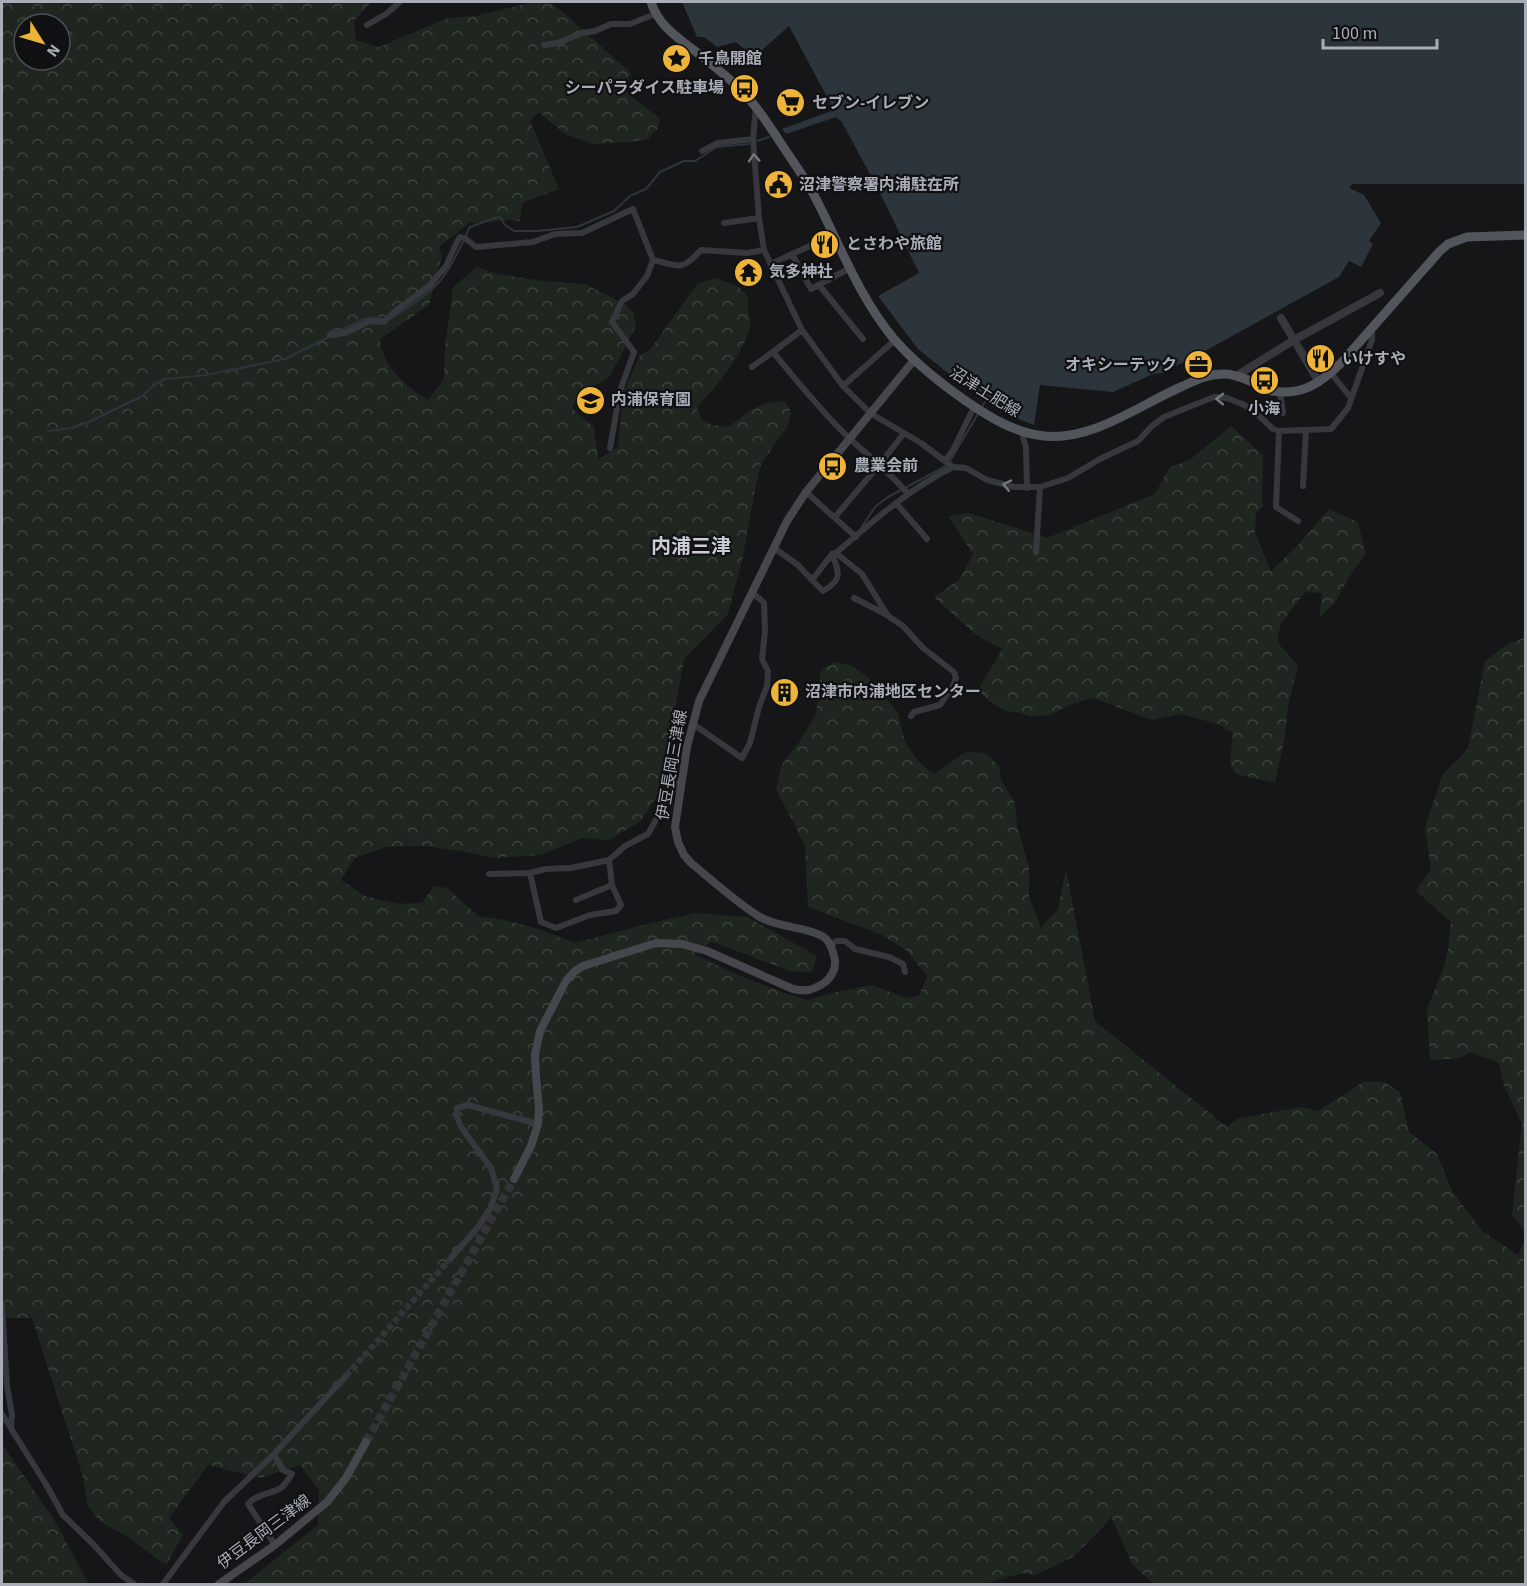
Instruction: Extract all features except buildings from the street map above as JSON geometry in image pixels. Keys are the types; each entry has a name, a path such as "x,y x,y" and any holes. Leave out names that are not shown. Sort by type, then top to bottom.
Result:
{"main road":[{"name":"沼津土肥線","path":"651,2 655,14 665,28 738,87 756,106 814,195 870,304 895,340 940,383 985,414 1022,432 1046,436 1076,434 1101,426 1166,393 1211,375 1236,376 1272,392 1280,393"},
{"path":"1280,393 1299,391 1319,382 1331,373 1448,244 1467,237 1526,235"},
{"name":"伊豆長岡三津線","path":"830,944 824,937 762,918 750,911 691,863 678,842 675,826 681,780 699,701 787,521 806,492 914,360"},
{"path":"514,1179 531,1146 538,1124 536,1055 540,1031 566,981 575,971 583,966 656,943 682,944 707,951 805,992 831,978 835,965 830,944"},
{"name":"伊豆長岡三津線","path":"219,1584 275,1545 327,1502 346,1478 366,1443"}],"street":[{"path":"367,26 400,2"},
{"path":"544,45 558,43 611,24 630,24 655,14"},
{"path":"756,106 753,139 759,218 764,250 802,330 843,386 870,413 953,467"},
{"path":"702,151 718,143 753,139"},
{"path":"612,209 617,216"},
{"path":"330,335 345,333 370,321 384,322 430,285 446,266 457,242 463,238 476,247 533,242 555,234 582,233 633,209 653,260 647,276 633,294 622,301 612,322 634,352 620,391 610,448"},
{"path":"724,223 759,218"},
{"path":"771,264 833,234"},
{"path":"653,260 682,266 690,262 702,250 747,253 764,250"},
{"path":"792,254 811,289 850,268"},
{"path":"819,285 863,339"},
{"path":"1236,376 1294,340 1380,293"},
{"path":"1281,318 1319,382"},
{"path":"812,580 834,554 856,537 868,524 932,477 953,467 966,468 987,480 1015,487 1040,487 1068,478 1100,459 1138,441 1164,417 1214,397 1227,398 1242,404 1253,410 1272,429 1279,431 1331,429 1348,408 1372,340 1372,327"},
{"path":"752,367 802,330"},
{"path":"843,386 895,340"},
{"path":"773,352 818,407 894,477 908,494"},
{"path":"1331,373 1351,398"},
{"path":"1280,393 1283,413"},
{"path":"945,461 953,450 974,407"},
{"path":"1303,486 1306,430"},
{"path":"1279,431 1276,507 1298,521"},
{"path":"1022,432 1028,467 1027,488"},
{"path":"835,517 904,433"},
{"path":"1036,552 1040,487"},
{"path":"806,492 856,537"},
{"path":"896,503 927,539"},
{"path":"774,548 798,565 823,591 836,582 839,574 834,554"},
{"path":"834,554 862,574 888,616"},
{"path":"693,724 742,758 750,742 767,686 768,671 762,659 765,631 764,603 752,593"},
{"path":"854,598 903,626 930,654 954,672 956,678 953,686 940,705 914,712 911,716"},
{"path":"489,874 530,873 609,860 625,846 648,834 681,780"},
{"path":"530,873 541,922 556,928 590,915 616,911 621,905 612,885 609,860"},
{"path":"576,900 612,885"},
{"path":"830,944 845,941 855,949 889,957 903,964 905,972"},
{"path":"452,1258 490,1209 497,1189 491,1168 462,1128 457,1117 457,1108 468,1105 538,1124"},
{"path":"2,1307 7,1386 12,1415 11,1428"},
{"path":"164,1584 224,1502 274,1454 346,1376"},
{"path":"2,1414 63,1515 121,1575 134,1584"},
{"path":"274,1454 283,1470 292,1474 282,1488 250,1501 249,1504 275,1545"}],"green space":[{"path":"2,2 371,2 354,21 356,40 379,47 448,18 475,16 534,2 552,4 631,73 624,90 660,119 658,128 648,139 593,144 565,134 539,112 530,121 559,189 522,203 520,221 469,223 439,247 442,256 429,305 380,339 390,367 404,382 428,400 444,379 445,347 453,287 477,267 498,274 543,281 585,284 626,305 633,312 636,326 609,377 583,390 572,407 594,427 598,459 618,447 623,393 640,355 650,350 697,284 716,278 739,287 749,298 748,309 751,323 736,358 721,380 697,406 701,417 708,423 729,427 754,409 767,403 784,401 791,414 787,427 761,464 743,557 728,614 684,659 660,791 641,821 609,840 582,838 541,855 494,858 424,846 386,847 355,858 341,880 365,896 398,904 422,903 434,886 447,888 478,916 542,930 574,943 696,913 747,917 817,956 812,972 790,971 711,941 695,955 743,977 808,1000 872,985 906,998 919,996 927,976 907,951 882,935 808,907 805,847 776,790 781,766 800,741 816,714 821,670 836,662 850,665 868,677 898,713 905,742 919,762 934,774 967,751 987,754 999,766 1001,780 1015,803 1017,826 1029,867 1029,897 1041,927 1058,909 1066,869 1095,1021 1227,1127 1237,1119 1300,1107 1318,1111 1365,1081 1384,1082 1400,1092 1409,1132 1437,1154 1452,1191 1482,1231 1518,1255 1525,1240 1525,1584 1154,1584 1132,1564 1111,1516 1073,1557 1036,1575 1022,1573 984,1584 244,1584 318,1525 319,1490 300,1465 260,1478 208,1465 169,1518 183,1535 166,1565 129,1538 100,1521 88,1507 82,1474 32,1318 2,1318"},
{"path":"1231,426 1263,455 1263,506 1256,513 1255,533 1271,571 1298,545 1329,509 1358,522 1366,554 1349,577 1336,601 1319,619 1322,593 1305,592 1281,623 1277,642 1298,665 1288,706 1285,736 1275,783 1236,774 1230,764 1233,733 1218,724 1180,714 1152,720 1093,698 1072,704 1050,715 1030,716 1007,711 989,701 978,690 1002,649 975,634 934,597 960,579 973,554 948,516 969,513 1047,538 1155,494 1169,468 1191,459"},
{"path":"1526,638 1525,1231 1512,1215 1522,1124 1504,1085 1499,1063 1470,1052 1460,1058 1430,1060 1427,1009 1444,967 1451,922 1416,891 1431,869 1425,827 1443,774 1468,749 1485,661 1509,643"},
{"path":"2,1444 53,1518 89,1584 2,1584"}],"shaded area":[{"path":"682,2 1525,2 1525,184 1352,184 1349,188 1364,195 1381,223 1369,241 1373,244 1361,267 1349,261 1339,277 1162,373 1153,374 1113,392 1040,385 1034,425 1011,416 992,404 918,349 878,296 919,273 842,122 836,117 786,134 782,129 834,110 789,26 754,57 736,42 717,47 704,37 697,37"}],"waterway":[{"path":"757,141 769,137"},
{"path":"390,319 416,302 440,281 453,262 470,227 498,217 514,231 577,227 614,211 630,196 646,189 660,172 684,161 695,161 717,147 749,144"},
{"path":"49,431 72,428 91,421 142,396 155,384 165,379 206,375 285,359 327,338 330,331 341,330 364,319 385,319"},
{"path":"982,407 986,400"},
{"path":"861,528 875,507 888,497 946,466 979,412"}],"tunnel":[{"path":"366,1442 514,1179"},
{"path":"346,1376 451,1258"}],"place":[{"name":"千鳥開館","path":"677,59"},
{"name":"シーパラダイス駐車場","path":"745,88"},
{"name":"セブン-イレブン","path":"791,103"},
{"name":"沼津警察署内浦駐在所","path":"778,185"},
{"name":"とさわや旅館","path":"825,244"},
{"name":"気多神社","path":"748,272"},
{"name":"いけすや","path":"1321,359"},
{"name":"オキシーテック","path":"1198,365"},
{"name":"小海","path":"1264,381"},
{"name":"内浦保育園","path":"590,400"},
{"name":"農業会前","path":"833,466"},
{"name":"沼津市内浦地区センター","path":"784,692"}],"district":[{"name":"内浦三津","path":"691,547"}]}
